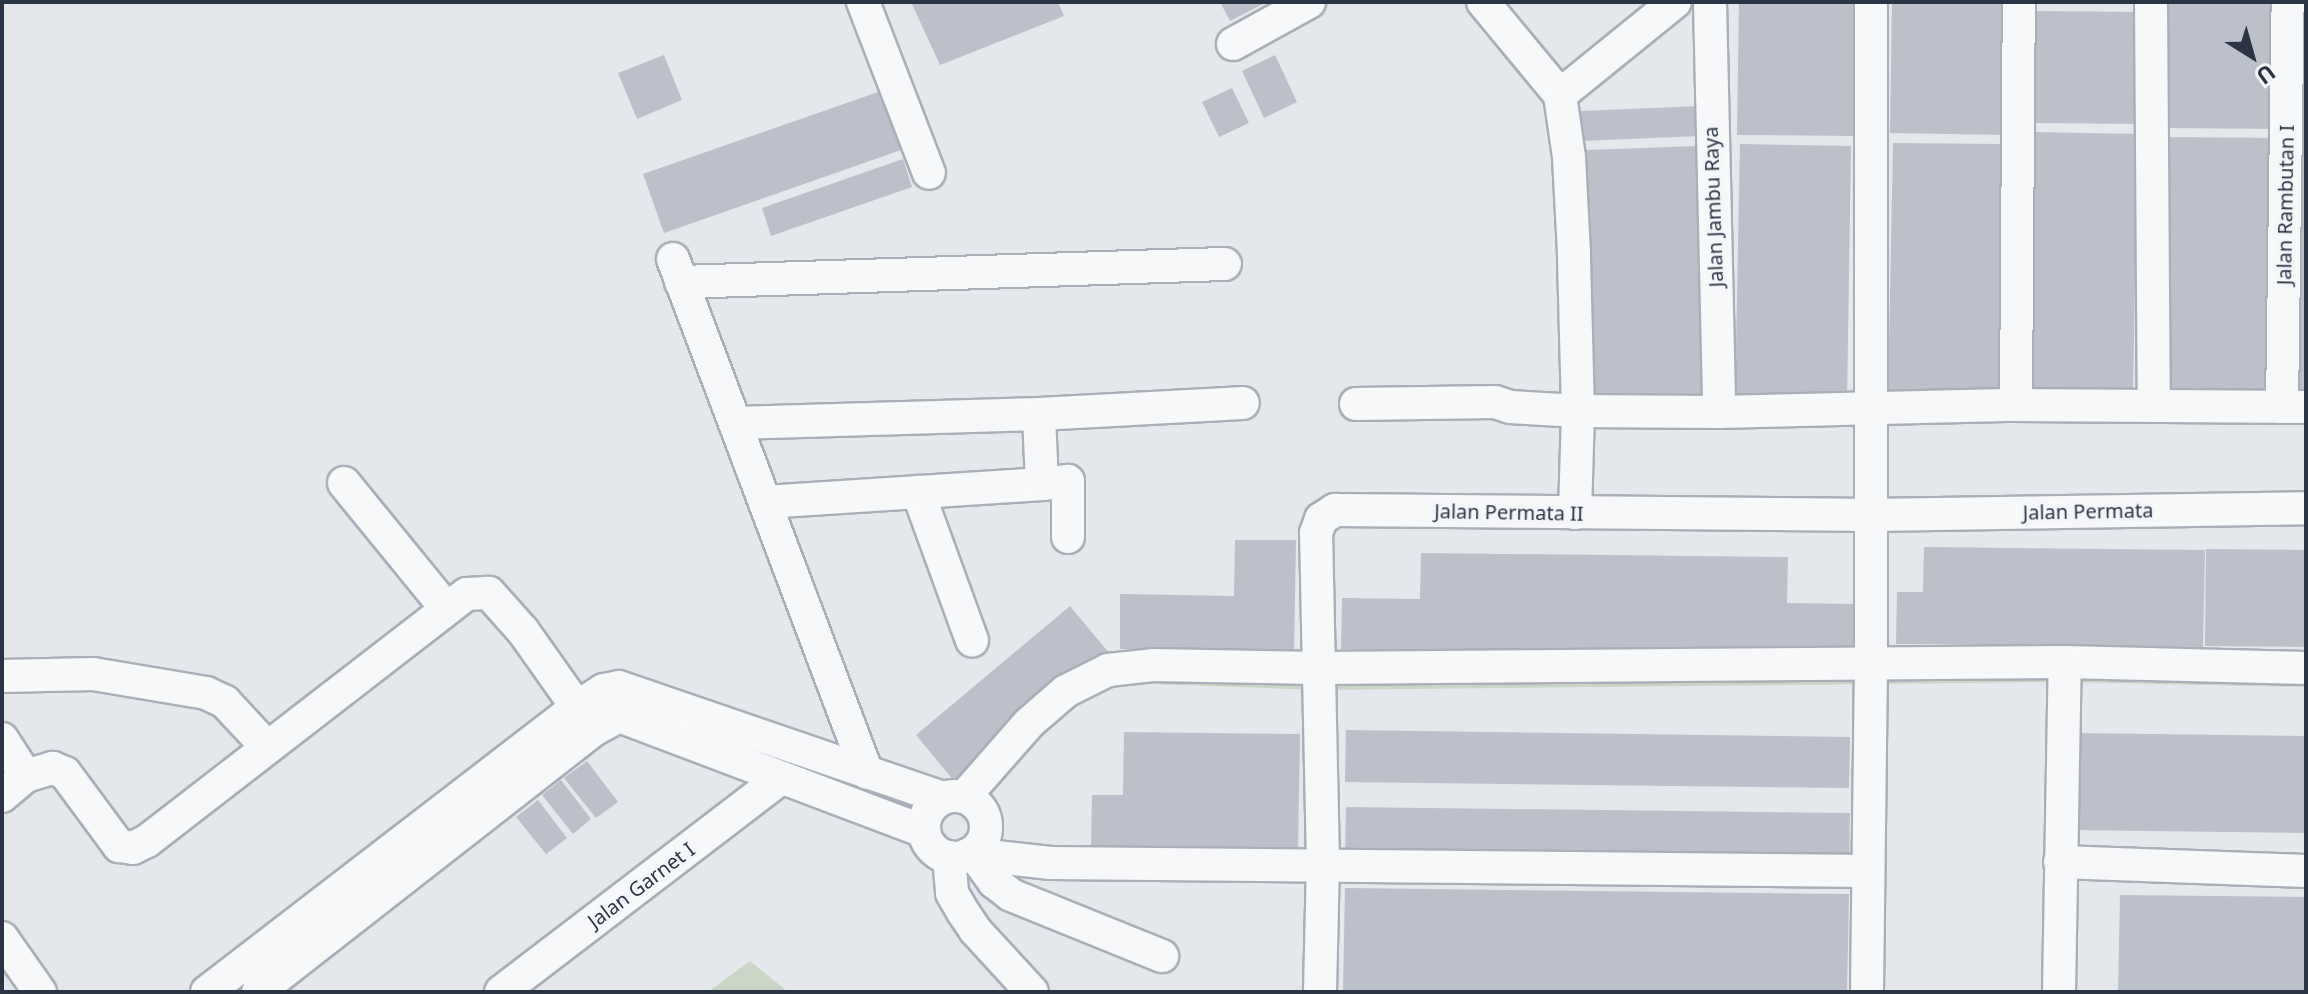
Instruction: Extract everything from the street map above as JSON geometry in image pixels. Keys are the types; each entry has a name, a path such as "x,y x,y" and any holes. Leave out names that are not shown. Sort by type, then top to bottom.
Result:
{"street":[{"path":"863,2 929,173"},
{"path":"1233,44 1309,2"},
{"path":"1483,2 1560,95 1569,157 1578,411 1575,513"},
{"path":"1560,95 1674,2"},
{"name":"Jalan Jambu Raya","path":"1710,2 1708,48 1719,412"},
{"path":"1867,992 1871,673 1871,2"},
{"path":"2016,405 2019,2"},
{"path":"2151,2 2154,406"},
{"name":"Jalan Rambutan I","path":"2288,2 2296,116 2294,407"},
{"path":"867,773 677,271 1225,264"},
{"path":"1356,404 1495,402 1510,407 1578,411 1719,412 1871,411 2016,405 2294,407"},
{"path":"735,423 1039,414 1243,403"},
{"path":"1039,414 1042,484"},
{"path":"765,502 1068,481 1068,537"},
{"path":"344,483 446,608"},
{"path":"918,492 972,640"},
{"name":"Jalan Permata","path":"1871,515 2306,508"},
{"name":"Jalan Permata II","path":"1318,679 1316,533 1321,519 1335,510 1871,515"},
{"path":"2,739 14,786 53,768 65,773 119,846 133,848 147,841 446,608 467,594 489,593 523,631 584,719"},
{"path":"1868,871 1051,863 965,856 932,849 924,831 928,811 962,801 1074,707 1111,688 1318,679 2306,668"},
{"path":"2065,672 2306,687"},
{"path":"2059,992 2065,672"},
{"path":"2,676 93,674 206,693 225,702 267,747"},
{"path":"1318,679 1323,864 1320,992"},
{"path":"207,992 370,885 584,719 604,690 619,687 867,773 962,801 986,827 984,838 965,856 952,893 975,930 1032,992"},
{"path":"584,719 619,716 924,831"},
{"name":"Jalan Garnet I","path":"501,992 781,778"},
{"path":"965,856 1011,895 1162,956"},
{"path":"2060,862 2306,871"},
{"path":"258,992 370,885"},
{"path":"2,938 40,992"}],"green space":[{"path":"2306,668 2306,687 2064,682 1318,690 1150,684 1111,688 1076,705 1039,737 979,807 972,801 1029,723 1108,670"},
{"path":"750,961 788,992 708,992"}],"building":[{"path":"911,2 1058,2 1064,16 940,65"},
{"path":"1220,2 1267,2 1230,21"},
{"path":"1739,2 1859,2 1856,136 1737,135"},
{"path":"1892,2 2012,2 2009,135 1890,133"},
{"path":"2164,2 2284,2 2281,129 2162,128"},
{"path":"2297,2 2306,2 2306,113 2296,113"},
{"path":"2026,11 2145,12 2143,124 2023,123"},
{"path":"664,55 682,100 637,119 618,73"},
{"path":"1275,55 1297,102 1264,118 1242,71"},
{"path":"1232,88 1249,123 1219,137 1202,102"},
{"path":"881,91 901,150 664,233 643,174"},
{"path":"1700,106 1701,136 1582,141 1581,111"},
{"path":"2027,132 2138,134 2133,388 2022,387"},
{"path":"2165,137 2276,138 2272,393 2161,392"},
{"path":"2297,139 2306,139 2306,394 2292,394"},
{"path":"1893,143 2004,144 1999,399 1888,398"},
{"path":"1740,144 1851,146 1847,401 1735,399"},
{"path":"1697,146 1706,400 1595,405 1586,150"},
{"path":"903,159 912,187 771,236 762,208"},
{"path":"1235,540 1296,540 1294,651 1120,649 1120,594 1234,596"},
{"path":"1924,547 2205,550 2203,647 1896,644 1897,592 1923,592"},
{"path":"2206,549 2306,550 2306,647 2205,646"},
{"path":"1421,553 1788,557 1787,603 1854,604 1853,655 1341,649 1342,598 1420,599"},
{"path":"1070,606 1109,653 955,782 916,735"},
{"path":"1346,730 1850,737 1849,788 1345,782"},
{"path":"1124,732 1300,734 1298,851 1091,848 1092,795 1123,795"},
{"path":"2074,733 2306,736 2306,833 2072,830"},
{"path":"587,761 618,802 596,818 564,778"},
{"path":"561,780 591,819 573,834 542,795"},
{"path":"538,800 567,838 546,854 516,817"},
{"path":"1346,807 1850,813 1849,865 1345,859"},
{"path":"1345,888 1849,894 1847,992 1343,992"},
{"path":"2120,895 2306,897 2306,992 2118,992"}]}
